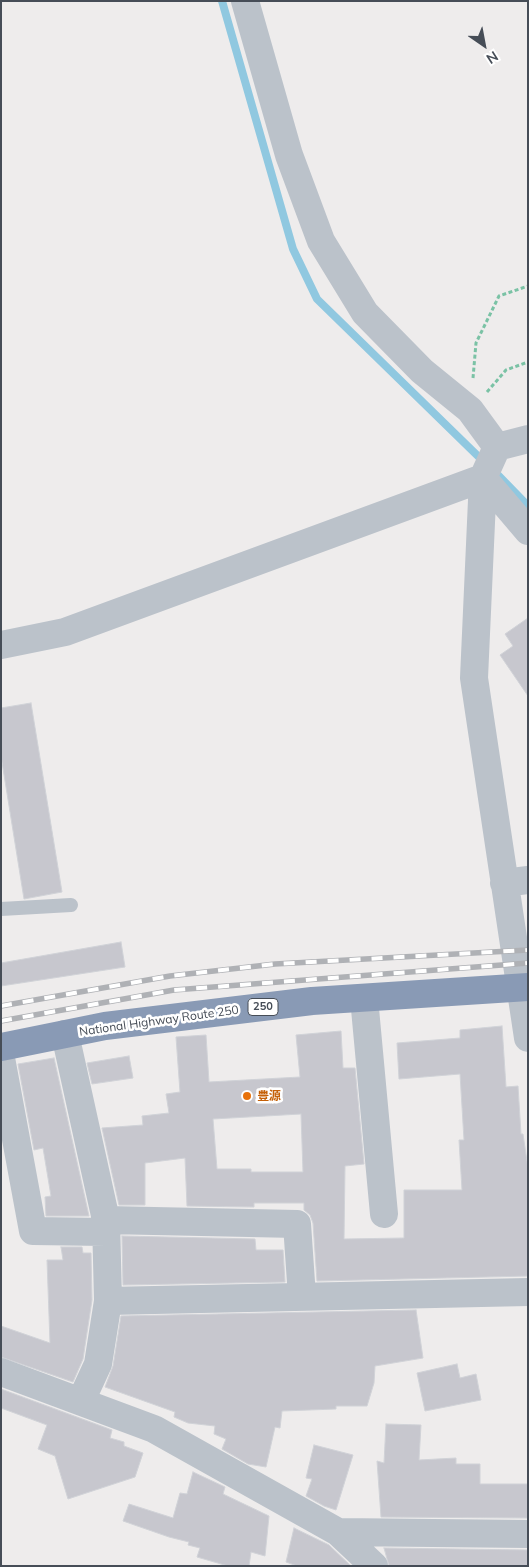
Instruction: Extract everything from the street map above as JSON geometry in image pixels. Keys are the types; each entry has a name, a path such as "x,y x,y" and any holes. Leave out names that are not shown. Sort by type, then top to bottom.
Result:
{"highway":[{"name":"National Highway Route 250","path":"1,1046 105,1026 312,1001 524,988"}],"street":[{"path":"245,1 290,155 321,241 364,313 422,371 470,410 497,447"},
{"path":"497,447 528,439"},
{"path":"497,447 483,478 474,678 516,881 528,1038"},
{"path":"483,478 528,531"},
{"path":"1,645 65,632 483,478"},
{"path":"364,998 384,1214"},
{"path":"65,1034 106,1226 108,1301 98,1364 81,1402"},
{"path":"1,1058 33,1231 106,1226 297,1224 302,1297"},
{"path":"108,1301 528,1292"},
{"path":"1,1372 154,1428 338,1532 374,1566"},
{"path":"338,1532 528,1534"}],"lane":[{"path":"1,909 71,905"}],"path":[{"path":"470,410 476,344 499,296 528,286"},
{"path":"470,410 506,370 528,362"}],"building":[{"path":"528,618 528,696 500,655 513,646 505,634"},
{"path":"31,703 62,892 24,899 1,756 1,708"},
{"path":"121,942 125,967 1,986 1,963"},
{"path":"502,1026 506,1087 518,1086 521,1134 523,1134 528,1168 528,1276 317,1281 313,1223 310,1215 304,1210 304,1203 254,1203 254,1207 187,1206 185,1158 145,1163 145,1205 119,1205 102,1128 143,1125 142,1116 169,1113 166,1094 180,1092 176,1037 206,1035 209,1082 300,1077 296,1035 341,1031 343,1068 355,1068 364,1164 345,1166 344,1239 404,1238 404,1190 462,1190 459,1140 464,1140 460,1074 399,1079 397,1043 460,1038 460,1030","holes":["301,1114 303,1172 251,1172 251,1169 217,1169 213,1119"]},
{"path":"129,1056 133,1078 92,1084 87,1063"},
{"path":"54,1058 89,1216 46,1216 45,1197 51,1196 43,1148 34,1150 18,1064"},
{"path":"122,1236 255,1239 256,1250 283,1250 285,1282 123,1285"},
{"path":"61,1247 82,1247 83,1253 91,1253 92,1300 83,1359 73,1382 1,1357 1,1326 50,1343 47,1260 63,1260"},
{"path":"416,1310 423,1358 375,1366 374,1383 367,1406 336,1406 336,1409 282,1411 280,1428 275,1427 266,1467 248,1464 222,1449 226,1439 214,1434 215,1426 188,1423 174,1417 175,1412 105,1387 113,1366 121,1316"},
{"path":"457,1364 460,1378 476,1374 481,1400 425,1411 417,1373"},
{"path":"1,1389 112,1430 110,1438 124,1442 124,1446 143,1453 135,1477 68,1499 55,1456 38,1449 47,1425 1,1408"},
{"path":"386,1424 421,1425 419,1460 456,1458 456,1464 480,1464 480,1484 528,1484 528,1518 381,1517 377,1461 384,1463"},
{"path":"314,1445 353,1455 336,1510 306,1496 312,1479 306,1478"},
{"path":"193,1472 225,1487 223,1494 269,1516 265,1556 251,1552 249,1566 228,1566 197,1557 200,1548 188,1545 189,1542 123,1521 129,1504 173,1518 180,1493 187,1494"},
{"path":"294,1528 329,1545 351,1566 297,1566 286,1562"},
{"path":"384,1548 528,1550 528,1566 389,1566"}],"waterway":[{"path":"222,1 293,249 317,299 484,462"},
{"path":"496,473 528,506"}],"railway":[{"path":"1,1006 170,976 275,964 528,950"},
{"path":"1,1021 174,990 528,963"}],"place":[{"name":"豊源","path":"247,1096"}]}
